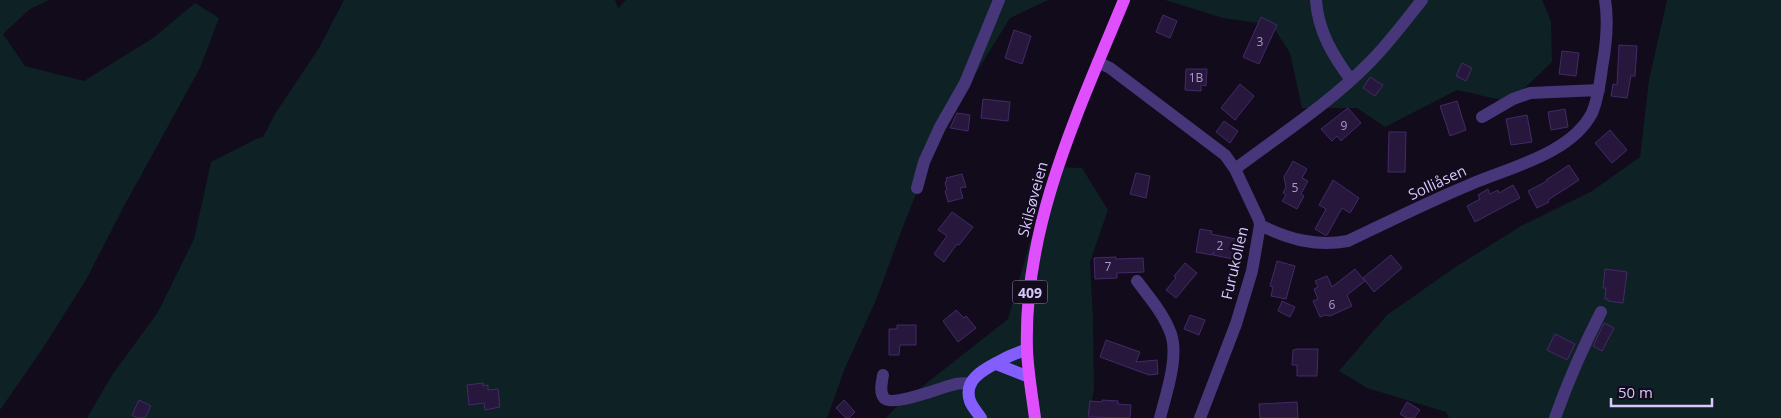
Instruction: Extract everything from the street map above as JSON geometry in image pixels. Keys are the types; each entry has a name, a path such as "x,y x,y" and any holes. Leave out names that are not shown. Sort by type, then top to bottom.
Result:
{"main road":[{"name":"Skilsøveien","path":"1035,418 1027,350 1028,312 1032,268 1042,221 1057,168 1124,0"},
{"path":"981,418 970,401 971,384 978,373 1018,351 1027,350"},
{"path":"996,364 1029,377"}],"street":[{"path":"917,188 928,153 940,127 965,83 999,0"},
{"path":"1316,0 1321,26 1328,46 1351,80"},
{"path":"1234,169 1351,80 1381,50 1422,0"},
{"name":"Solliåsen","path":"1260,225 1289,238 1308,242 1334,244 1348,241 1470,184 1540,157 1554,149 1584,125 1592,113 1599,90 1606,37 1605,0"},
{"name":"Furukollen","path":"1098,62 1110,68 1225,155 1234,169 1260,225 1252,271 1200,418"},
{"path":"1482,117 1513,99 1530,93 1599,90"},
{"path":"1137,281 1166,324 1173,342 1174,349 1170,374 1160,418"},
{"path":"1555,418 1580,353 1601,312"},
{"path":"883,375 881,393 885,400 889,401 908,398 952,385 971,384"}],"green space":[{"path":"0,0 49,0 30,9 3,34 25,66 84,81 153,38 195,3 219,18 200,68 123,208 86,280 43,348 0,410"},
{"path":"344,0 615,0 618,8 626,0 1048,0 1010,18 968,86 932,154 876,300 845,368 827,418 87,418 112,375 158,312 194,239 211,162 263,137 275,114 319,48"},
{"path":"1165,0 1542,0 1551,21 1552,62 1510,102 1457,90 1385,127 1357,108 1302,108 1290,53 1272,25 1223,18"},
{"path":"1667,0 1781,0 1781,418 1449,418 1446,412 1367,388 1339,371 1387,315 1454,268 1521,226 1592,191 1640,157 1649,80"},
{"path":"1060,167 1082,168 1108,210 1090,262 1094,390 1088,418 886,418 895,408 1008,319 1030,242"}],"building":[{"path":"1163,15 1177,21 1170,38 1156,32"},
{"path":"1261,17 1277,25 1259,64 1243,57"},
{"path":"1014,30 1031,36 1022,64 1005,58"},
{"path":"1619,45 1637,46 1635,76 1631,76 1627,98 1611,96 1613,84 1617,85"},
{"path":"1562,51 1579,53 1576,76 1559,74"},
{"path":"1462,63 1472,68 1466,81 1456,76"},
{"path":"1186,69 1207,69 1206,86 1201,85 1201,91 1185,90"},
{"path":"1370,77 1383,85 1375,96 1363,88"},
{"path":"1240,84 1254,96 1235,120 1221,108"},
{"path":"983,99 1010,102 1008,121 981,118"},
{"path":"1457,101 1466,130 1450,136 1440,106"},
{"path":"1348,108 1361,123 1341,141 1337,136 1332,141 1321,129"},
{"path":"1565,109 1568,127 1551,130 1548,112"},
{"path":"957,113 970,115 968,131 950,128"},
{"path":"1527,115 1532,142 1511,145 1506,119"},
{"path":"1224,121 1238,131 1230,143 1216,132"},
{"path":"1610,130 1627,150 1612,163 1595,143"},
{"path":"1389,132 1406,132 1405,172 1388,172"},
{"path":"1293,161 1307,169 1302,178 1308,181 1301,194 1304,196 1297,209 1282,201 1286,195 1283,193 1286,187 1284,177"},
{"path":"1569,165 1579,180 1548,200 1549,202 1537,208 1528,191 1547,181"},
{"path":"1136,173 1150,176 1146,198 1130,194"},
{"path":"962,174 966,187 960,188 963,198 948,202 945,191 947,190 946,178"},
{"path":"1333,180 1359,198 1350,213 1342,208 1327,235 1325,235 1315,229 1326,209 1319,205"},
{"path":"1513,185 1520,198 1475,222 1467,206 1480,199 1478,195 1488,189 1490,194 1498,190 1499,193"},
{"path":"952,212 973,227 944,262 934,254 947,236 938,230"},
{"path":"1200,229 1212,231 1211,234 1236,239 1233,259 1213,255 1214,252 1212,255 1196,252"},
{"path":"1391,255 1402,268 1374,292 1363,278"},
{"path":"1116,257 1116,259 1143,258 1144,272 1117,273 1117,278 1095,279 1094,258"},
{"path":"1277,261 1295,266 1286,299 1271,296 1273,287 1270,286"},
{"path":"1185,263 1197,273 1176,298 1166,290 1176,278 1174,276"},
{"path":"1355,269 1365,281 1347,295 1352,306 1330,316 1320,317 1313,301 1318,299 1314,289 1318,287 1315,281 1327,276 1332,287"},
{"path":"1605,269 1627,272 1623,303 1605,299 1606,288 1603,288"},
{"path":"1282,301 1295,307 1290,317 1278,311"},
{"path":"956,310 964,318 966,316 976,328 958,342 943,321"},
{"path":"1190,315 1205,320 1199,335 1184,329"},
{"path":"1604,323 1614,328 1602,351 1593,346"},
{"path":"897,325 916,325 916,345 900,345 899,355 889,355 889,329 897,329"},
{"path":"1555,334 1575,344 1567,360 1547,350"},
{"path":"1106,340 1140,352 1136,362 1157,360 1158,374 1149,375 1100,357"},
{"path":"1318,349 1317,376 1297,376 1297,365 1292,365 1293,350"},
{"path":"483,383 483,386 488,385 488,390 498,389 500,407 485,410 484,403 469,405 467,385"},
{"path":"139,400 151,406 145,418 138,418 132,415"},
{"path":"844,400 855,412 849,418 846,418 836,408"},
{"path":"1102,400 1118,401 1118,404 1131,405 1130,418 1088,417 1090,401 1102,402"},
{"path":"1297,402 1298,418 1260,418 1259,404"},
{"path":"1407,402 1420,410 1414,418 1407,418 1400,414"}]}
